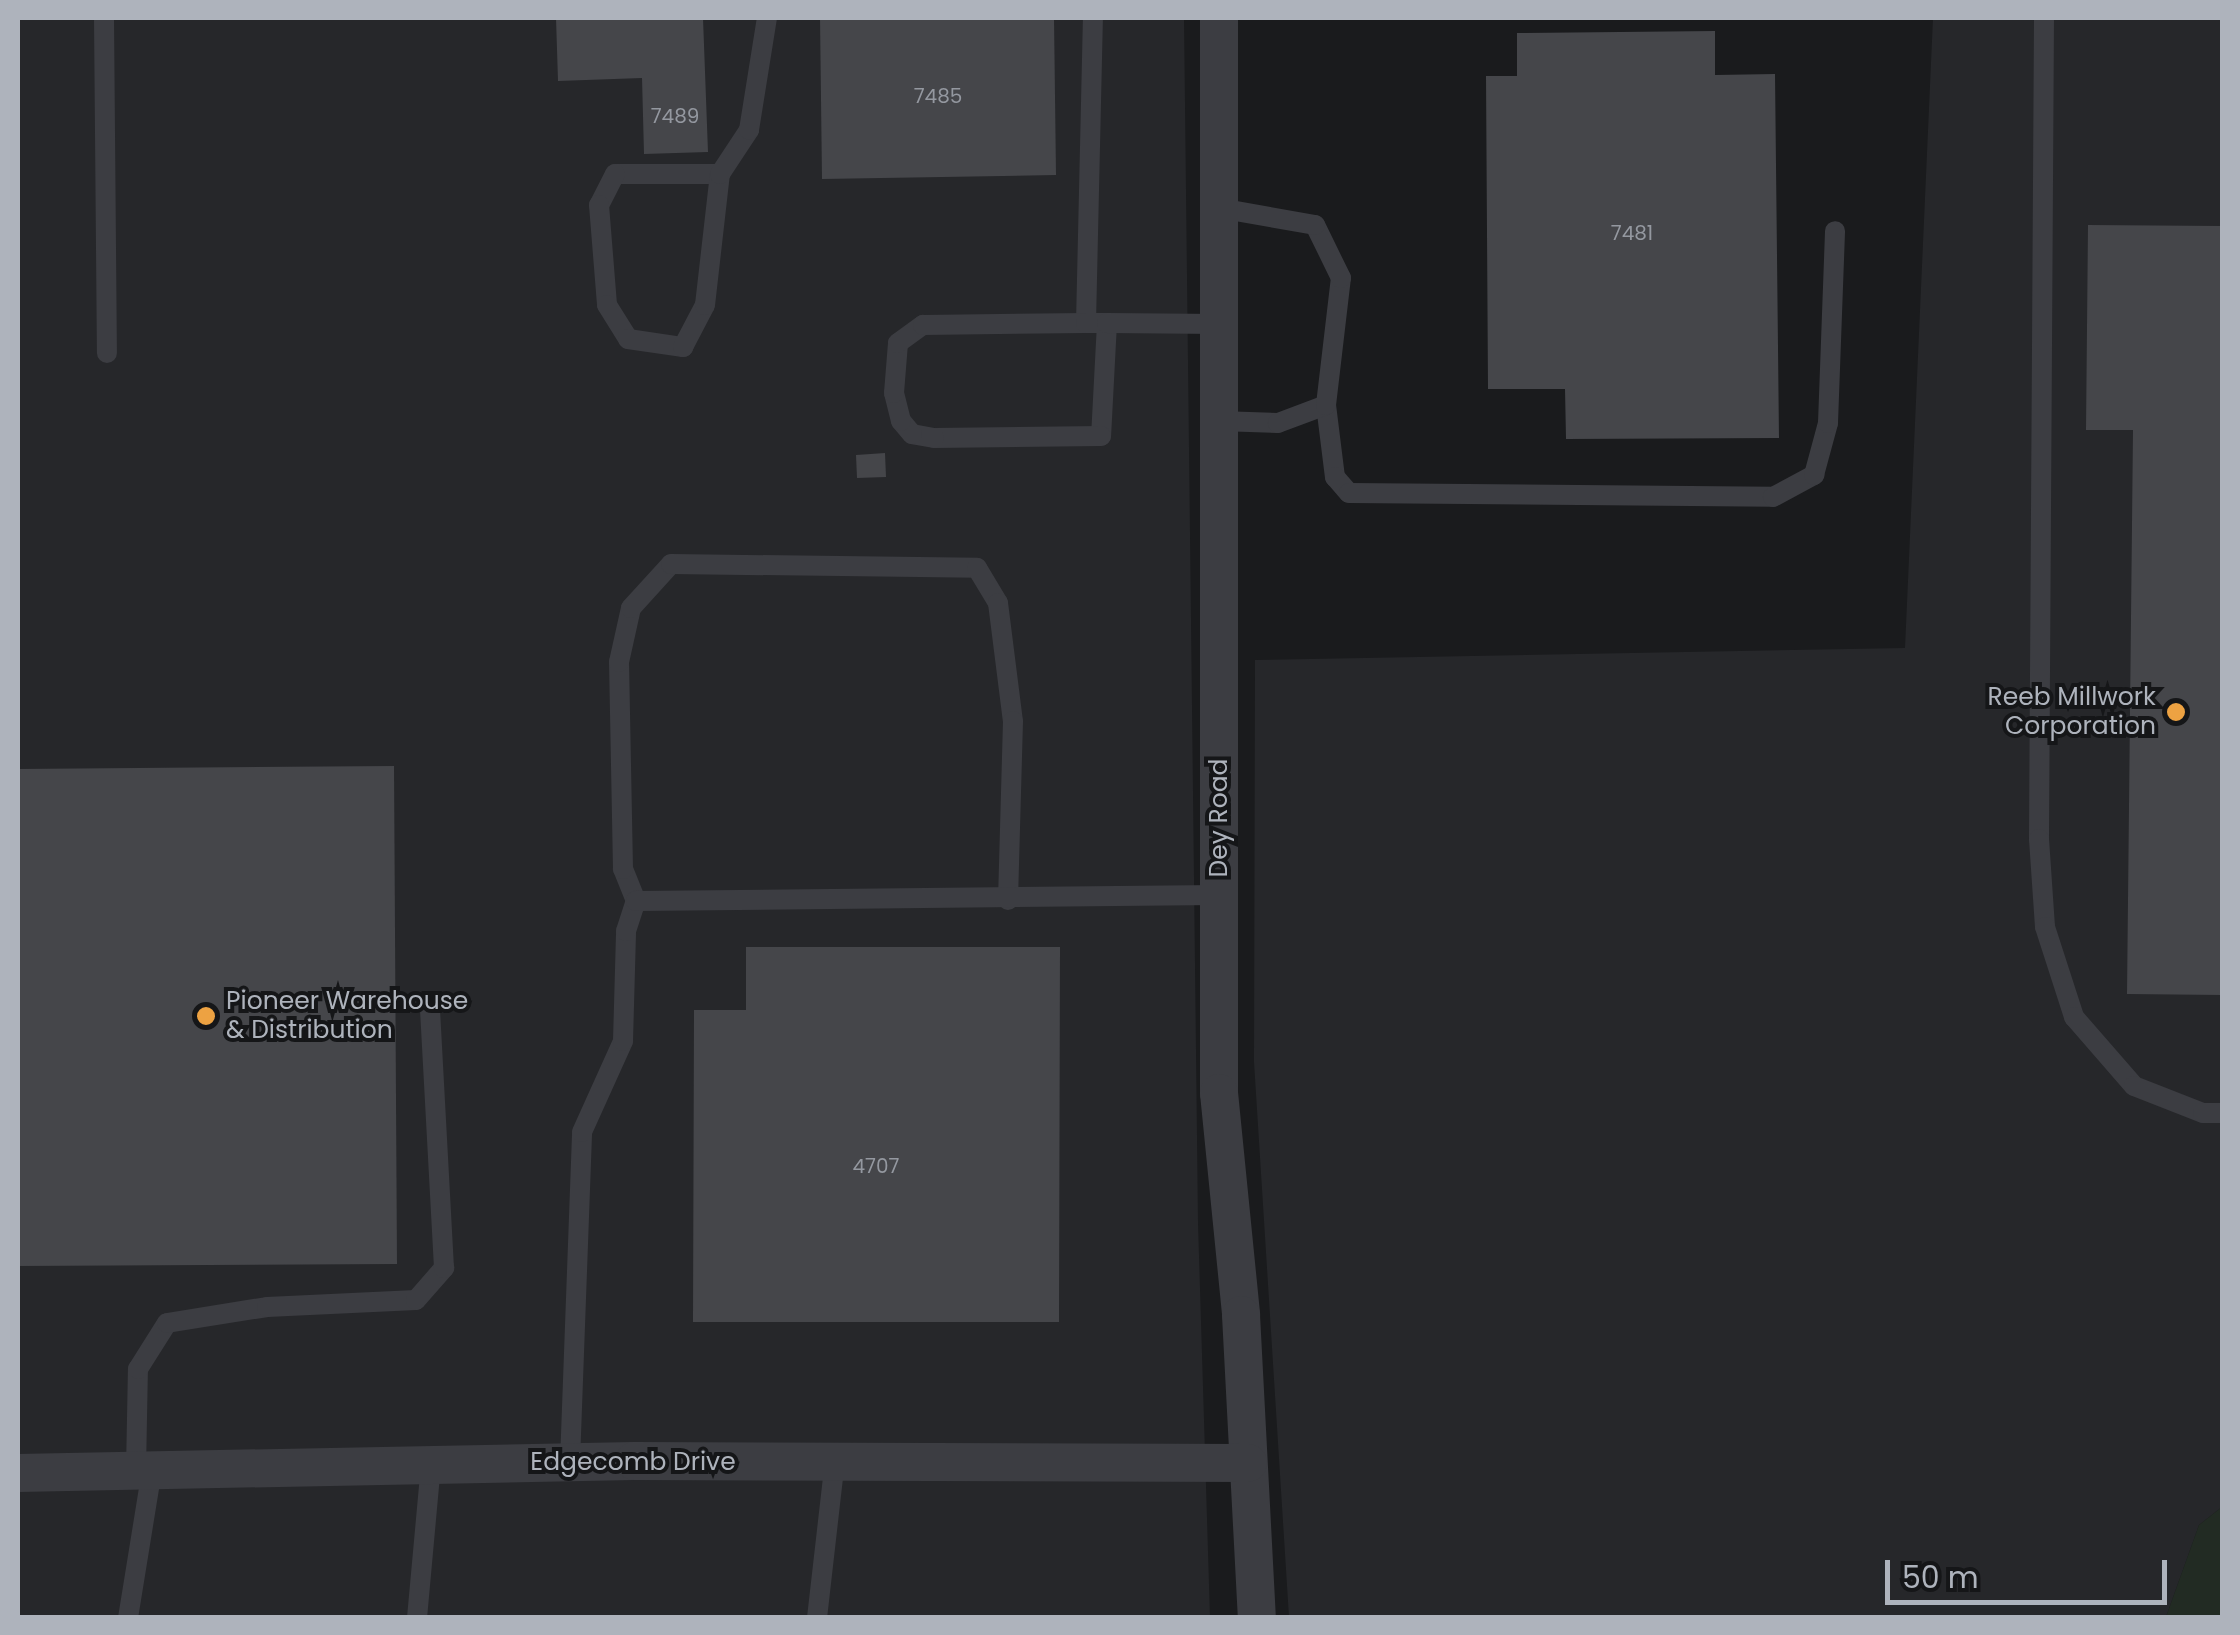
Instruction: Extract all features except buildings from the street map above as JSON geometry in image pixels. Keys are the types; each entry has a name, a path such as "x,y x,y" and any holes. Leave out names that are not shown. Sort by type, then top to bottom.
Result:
{"street":[{"name":"Dey Road","path":"1219,18 1218,1092 1257,1618"},
{"name":"Edgecomb Drive","path":"18,1472 570,1462 1248,1463"}],"lane":[{"path":"104,18 107,353"},
{"path":"720,174 615,174 599,206 607,305 628,340 683,348 705,305 720,174 749,130 767,18"},
{"path":"1093,18 1097,322 1101,436 934,438 912,434 900,421 894,393 898,342 923,325 1097,322 1219,324"},
{"path":"2044,18 2039,839 2045,927 2074,1017 2134,1086 2203,1113 2222,1113"},
{"path":"1219,208 1315,226 1341,278 1326,405 1335,476 1349,493 1772,498 1814,475 1828,423 1835,231"},
{"path":"1219,421 1278,423 1326,405"},
{"path":"570,1462 582,1132 623,1041 626,931 636,901 623,869 619,662 631,608 671,564 977,568 998,604 1012,721 1008,900"},
{"path":"636,901 1218,895"},
{"path":"128,1618 144,1470 138,1369 168,1323 267,1307 416,1300 444,1268 430,1009"},
{"path":"817,1618 835,1461"},
{"path":"417,1618 431,1464"}],"shaded area":[{"path":"18,18 1184,18 1198,1223 1210,1617 18,1617"},
{"path":"1933,18 2222,18 2222,1507 2199,1525 2166,1617 1289,1617 1254,1062 1255,660 1905,648"},
{"path":"2222,1507 2222,1617 2166,1617 2199,1525"}],"place":[{"name":"Reeb Millwork Corporation","path":"2176,712"},
{"name":"Pioneer Warehouse & Distribution","path":"206,1016"}]}
